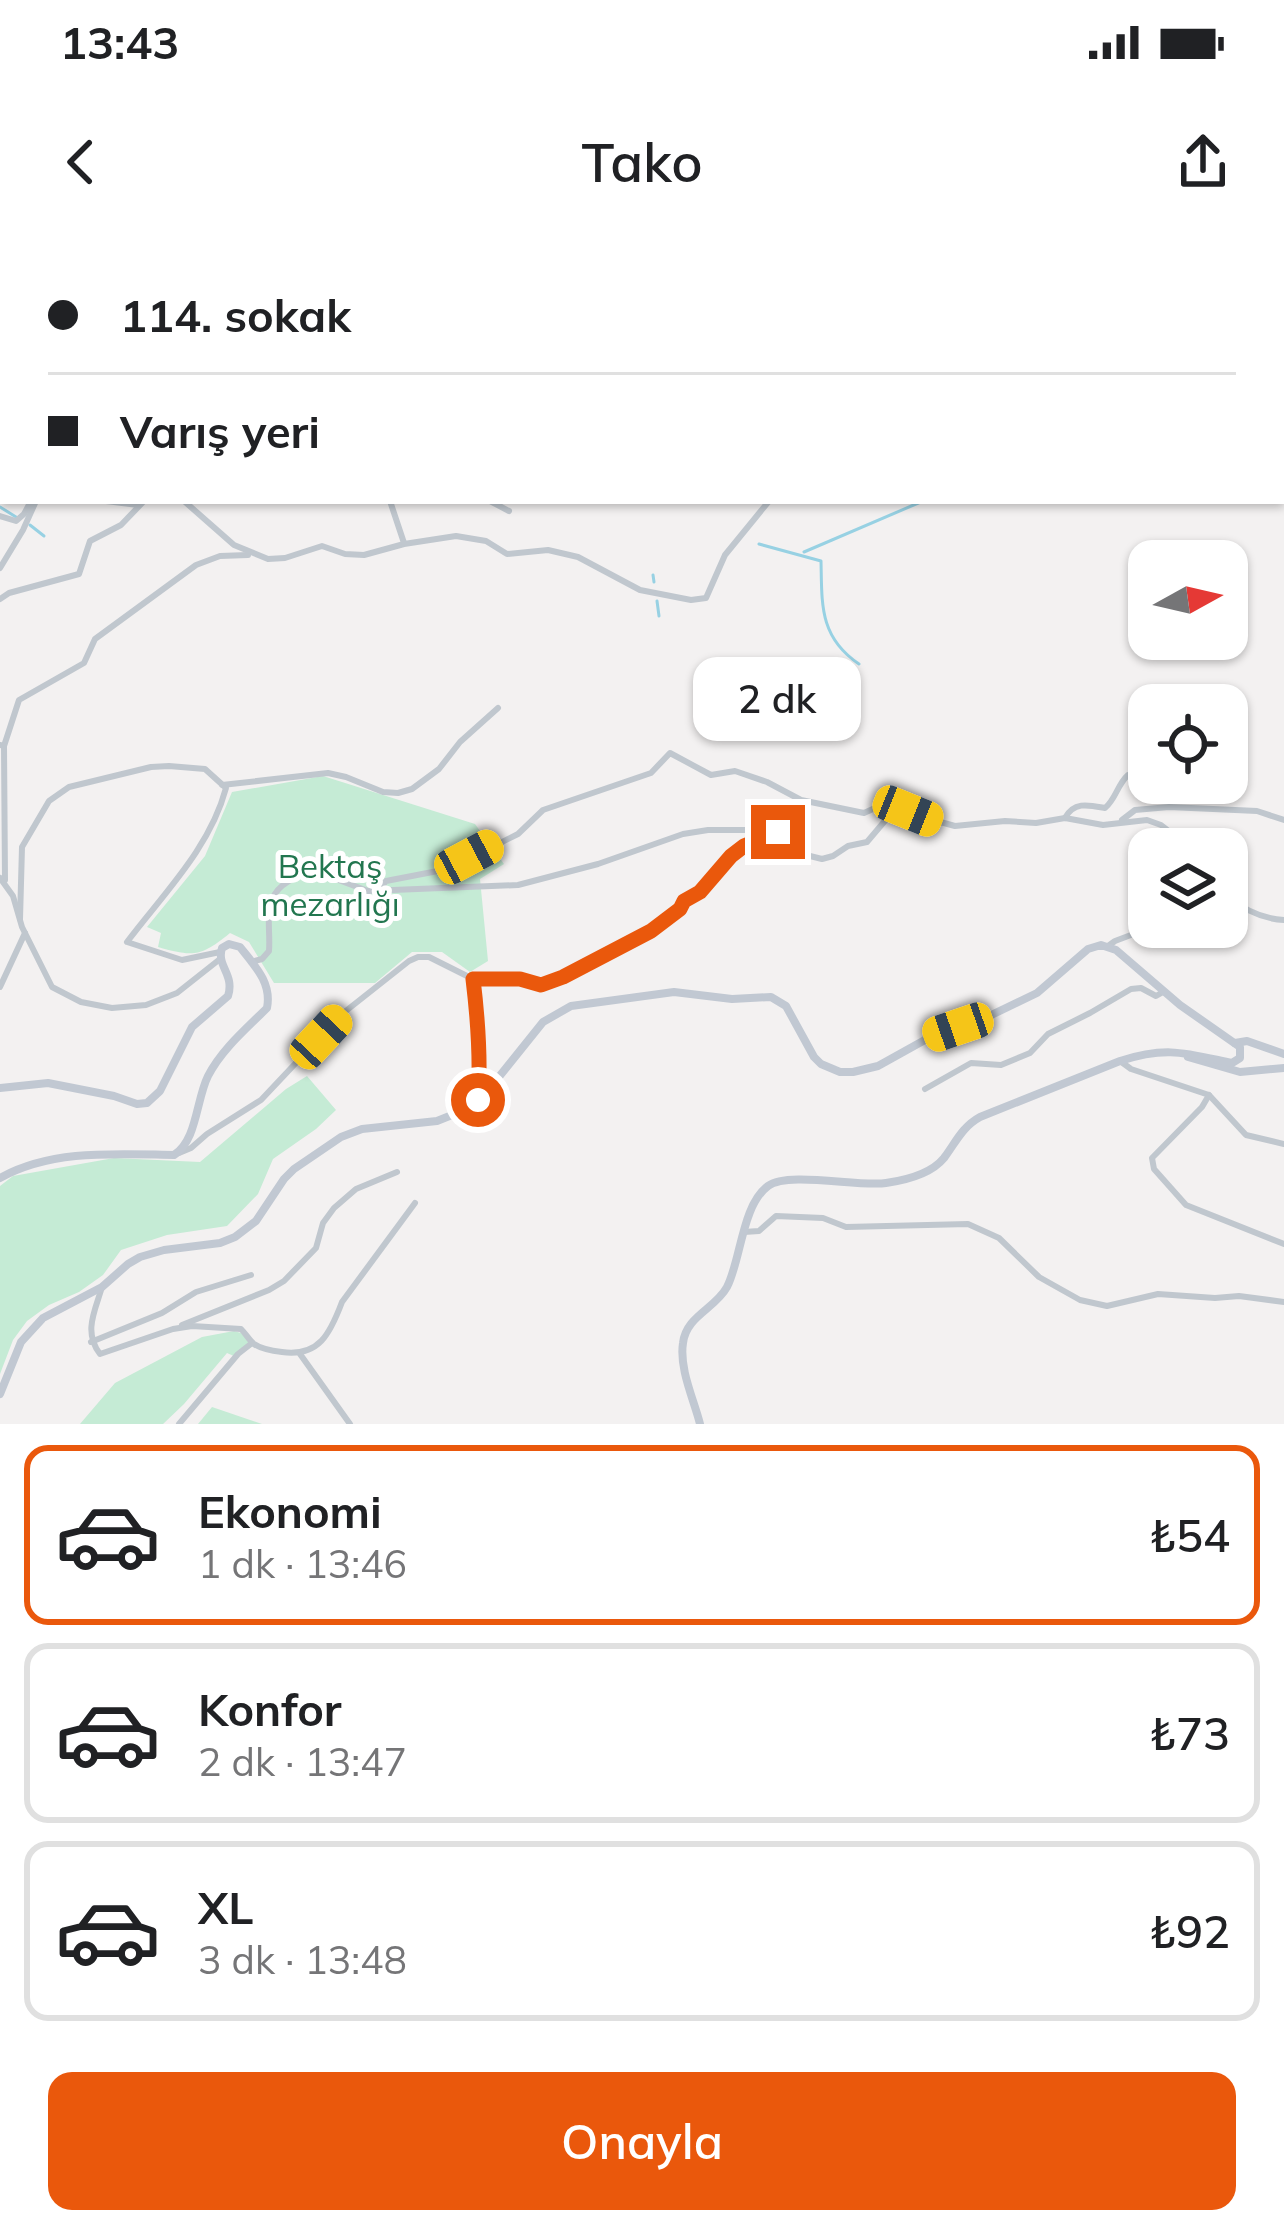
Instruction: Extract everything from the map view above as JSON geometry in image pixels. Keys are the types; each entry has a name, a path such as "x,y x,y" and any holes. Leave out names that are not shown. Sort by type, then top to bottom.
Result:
{"street":[{"path":"0,516 16,521 30,504"},
{"path":"0,568 32,504"},
{"path":"0,598 79,574 90,541 121,526 140,504"},
{"path":"187,504 234,545 268,559 322,546 353,556 457,536 486,541 507,554 548,550 578,557 640,590 691,600 706,598 725,555 767,504"},
{"path":"391,504 404,544"},
{"path":"496,504 509,511"},
{"path":"179,1153 187,1143 215,1064 267,1008 268,990 251,962 236,945 229,944 177,994 146,1005 112,1008 81,1002 52,987 3,880 2,745 19,700 84,663 95,638 196,566 220,556 253,554"},
{"path":"222,785 328,773 398,794 439,769 498,707"},
{"path":"377,891 386,881 448,869 518,834 543,810 650,773 670,753 711,775 735,771 801,800 864,813 874,808 889,816"},
{"path":"20,919 22,847 50,800 70,787 151,767 205,769 226,788 202,848 127,942 182,960 220,955"},
{"path":"1065,818 1083,804 1105,808 1128,775"},
{"path":"1120,823 1135,810 1169,807 1257,811 1284,820"},
{"path":"251,962 269,951 271,899 293,878 320,873 357,889 377,891 518,885 682,834 760,828 778,832 810,856 827,858 872,839 889,816 908,811 955,826 1065,818 1102,825 1154,822 1162,828"},
{"path":"0,1178 67,1157 174,1155 191,1148 262,1100 342,1014 410,961 429,957 473,979 520,979 541,985 651,931 700,892 731,856 778,832"},
{"path":"1248,910 1284,920"},
{"path":"0,987 25,933"},
{"path":"0,1394 21,1342 35,1324 102,1287 140,1257 235,1237 256,1221 294,1169 341,1137 362,1129 446,1119 478,1100 543,1022 571,1006 674,992 732,999 771,997 786,1006 821,1064 853,1072 878,1066 932,1036 985,1018 1036,993 1088,949 1128,936"},
{"path":"1108,946 1263,1070"},
{"path":"0,1088 48,1083 147,1103 160,1091 192,1027 229,996 231,980 220,955"},
{"path":"473,979 481,1069 478,1100"},
{"path":"925,1089 970,1063 1001,1065 1030,1053 1048,1034 1131,988 1154,995 1163,992"},
{"path":"700,1424 682,1344 695,1318 727,1286 758,1198 775,1182 882,1184 924,1173 940,1162 970,1122 1120,1060 1157,1050 1232,1063 1245,1041 1284,1054"},
{"path":"1240,1053 1257,1045"},
{"path":"1263,1070 1268,1049"},
{"path":"1183,1052 1236,1072 1284,1068"},
{"path":"1120,1060 1131,1069 1209,1096 1246,1135 1284,1144"},
{"path":"1209,1096 1154,1155 1154,1169 1186,1205 1284,1244"},
{"path":"102,1287 90,1328 91,1342 100,1354 173,1329 284,1281 316,1248 323,1223 334,1208 356,1189 397,1172"},
{"path":"173,1329 241,1329 252,1343 271,1351 300,1354 314,1350 342,1302 415,1203"},
{"path":"744,1232 758,1231 776,1216 824,1218 846,1227 968,1223 999,1238 1039,1277 1080,1300 1107,1306 1158,1294 1239,1296 1284,1303"},
{"path":"91,1342 196,1292 251,1275"},
{"path":"179,1424 252,1343"},
{"path":"300,1354 350,1424"}],"green space":[{"name":"Bektaş mezarlığı","path":"323,776 475,824 504,864 480,879 488,961 470,972 442,952 412,952 375,983 274,983 249,942 230,933 196,953 158,947 161,933 147,927 205,856 232,792"},
{"path":"307,1076 336,1110 273,1159 258,1194 227,1226 167,1235 121,1250 103,1275 27,1321 13,1340 0,1374 0,1186 13,1176 114,1158 200,1162"},
{"path":"234,1331 253,1346 236,1357 227,1353 163,1424 80,1424 115,1383 202,1337"},
{"path":"212,1407 262,1424 198,1424"}],"waterway":[{"path":"804,552 916,504"},
{"path":"0,507 16,517"},
{"path":"30,525 44,536"},
{"path":"759,544 821,561 825,618 836,643 859,664"},
{"path":"653,575 654,582"},
{"path":"657,601 659,616"}],"route":[{"path":"478,1100 481,1069 473,979 520,979 541,985 563,977 651,931 700,892 731,856 778,832"}]}
